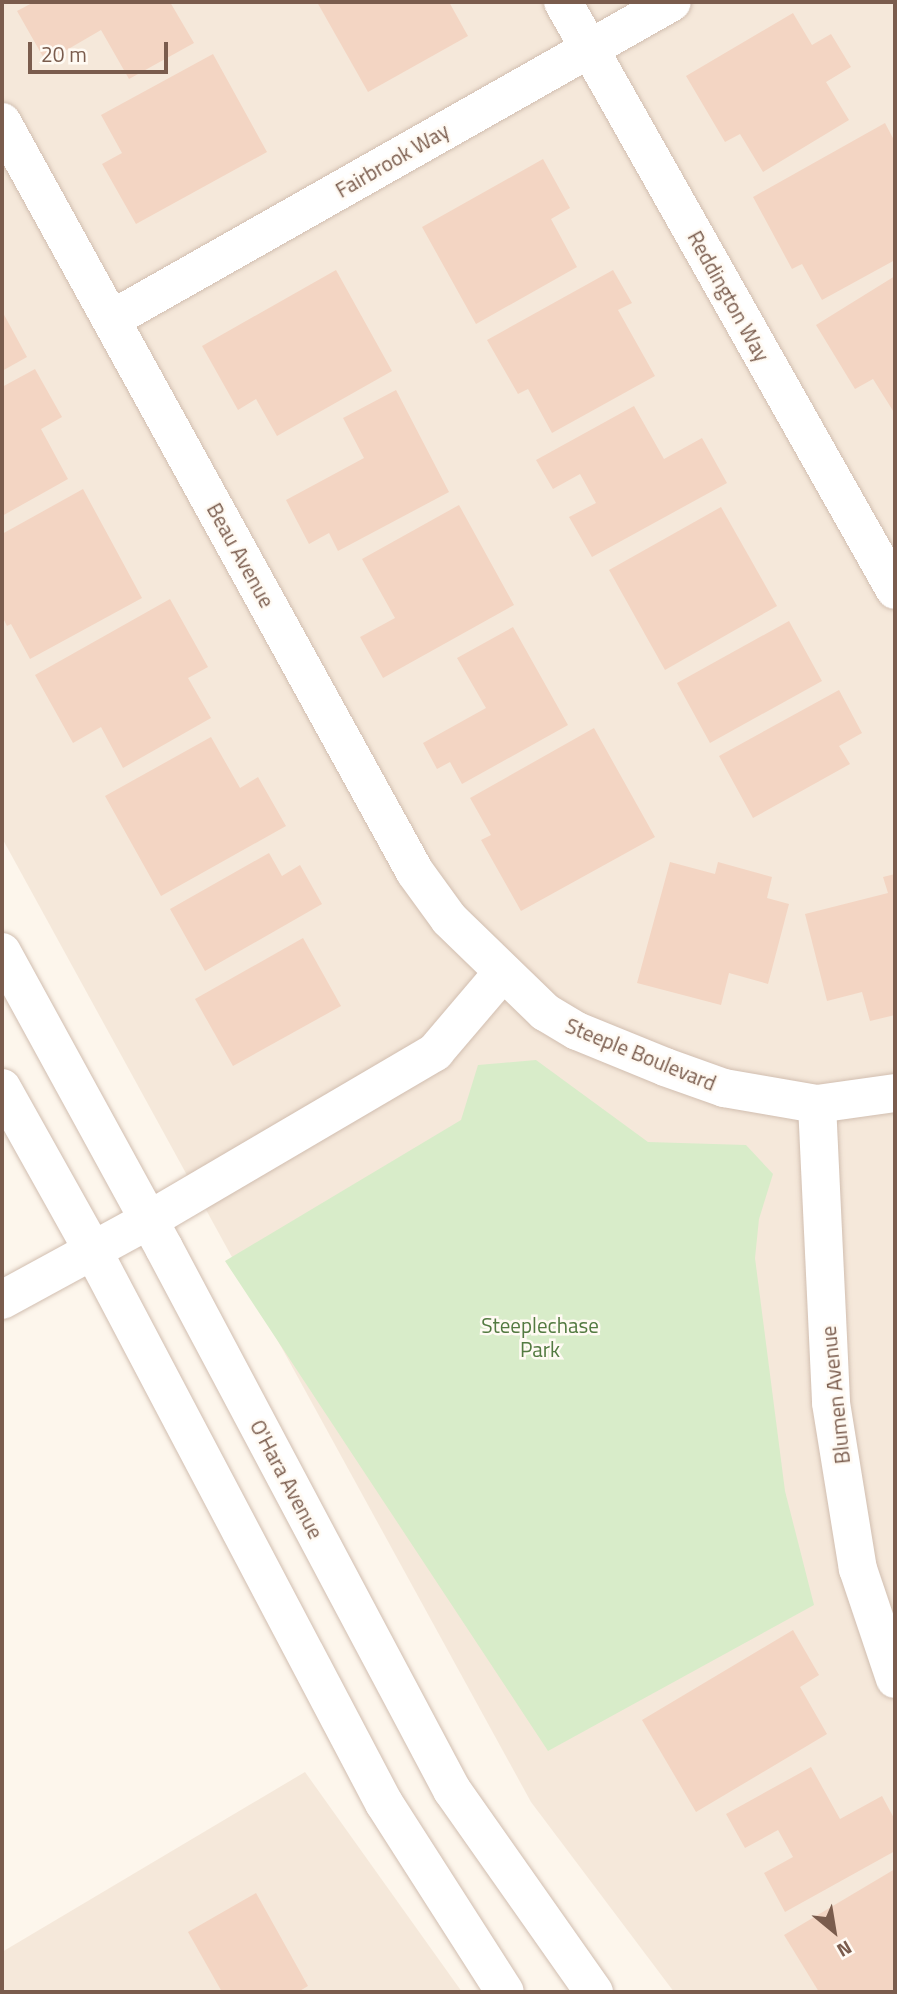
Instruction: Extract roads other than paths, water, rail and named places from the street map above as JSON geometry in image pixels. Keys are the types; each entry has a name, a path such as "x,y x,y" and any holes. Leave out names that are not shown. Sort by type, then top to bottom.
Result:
{"street":[{"name":"Reddington Way","path":"563,2 895,590"},
{"name":"Fairbrook Way","path":"112,319 672,2"},
{"name":"Beau Avenue","path":"2,122 415,872 449,919 503,972"},
{"name":"O'Hara Avenue","path":"2,952 149,1220 452,1790 594,1992"},
{"name":"Steeple Boulevard","path":"503,972 545,1013 577,1031 724,1088 817,1104 895,1093"},
{"path":"2,1300 149,1220 435,1052 503,972"},
{"path":"2,1088 92,1249 384,1803 505,1992"},
{"name":"Blumen Avenue","path":"817,1104 831,1403 858,1569 895,1679"}],"park label":[{"name":"Steeplechase Park","path":"540,1337"}]}
